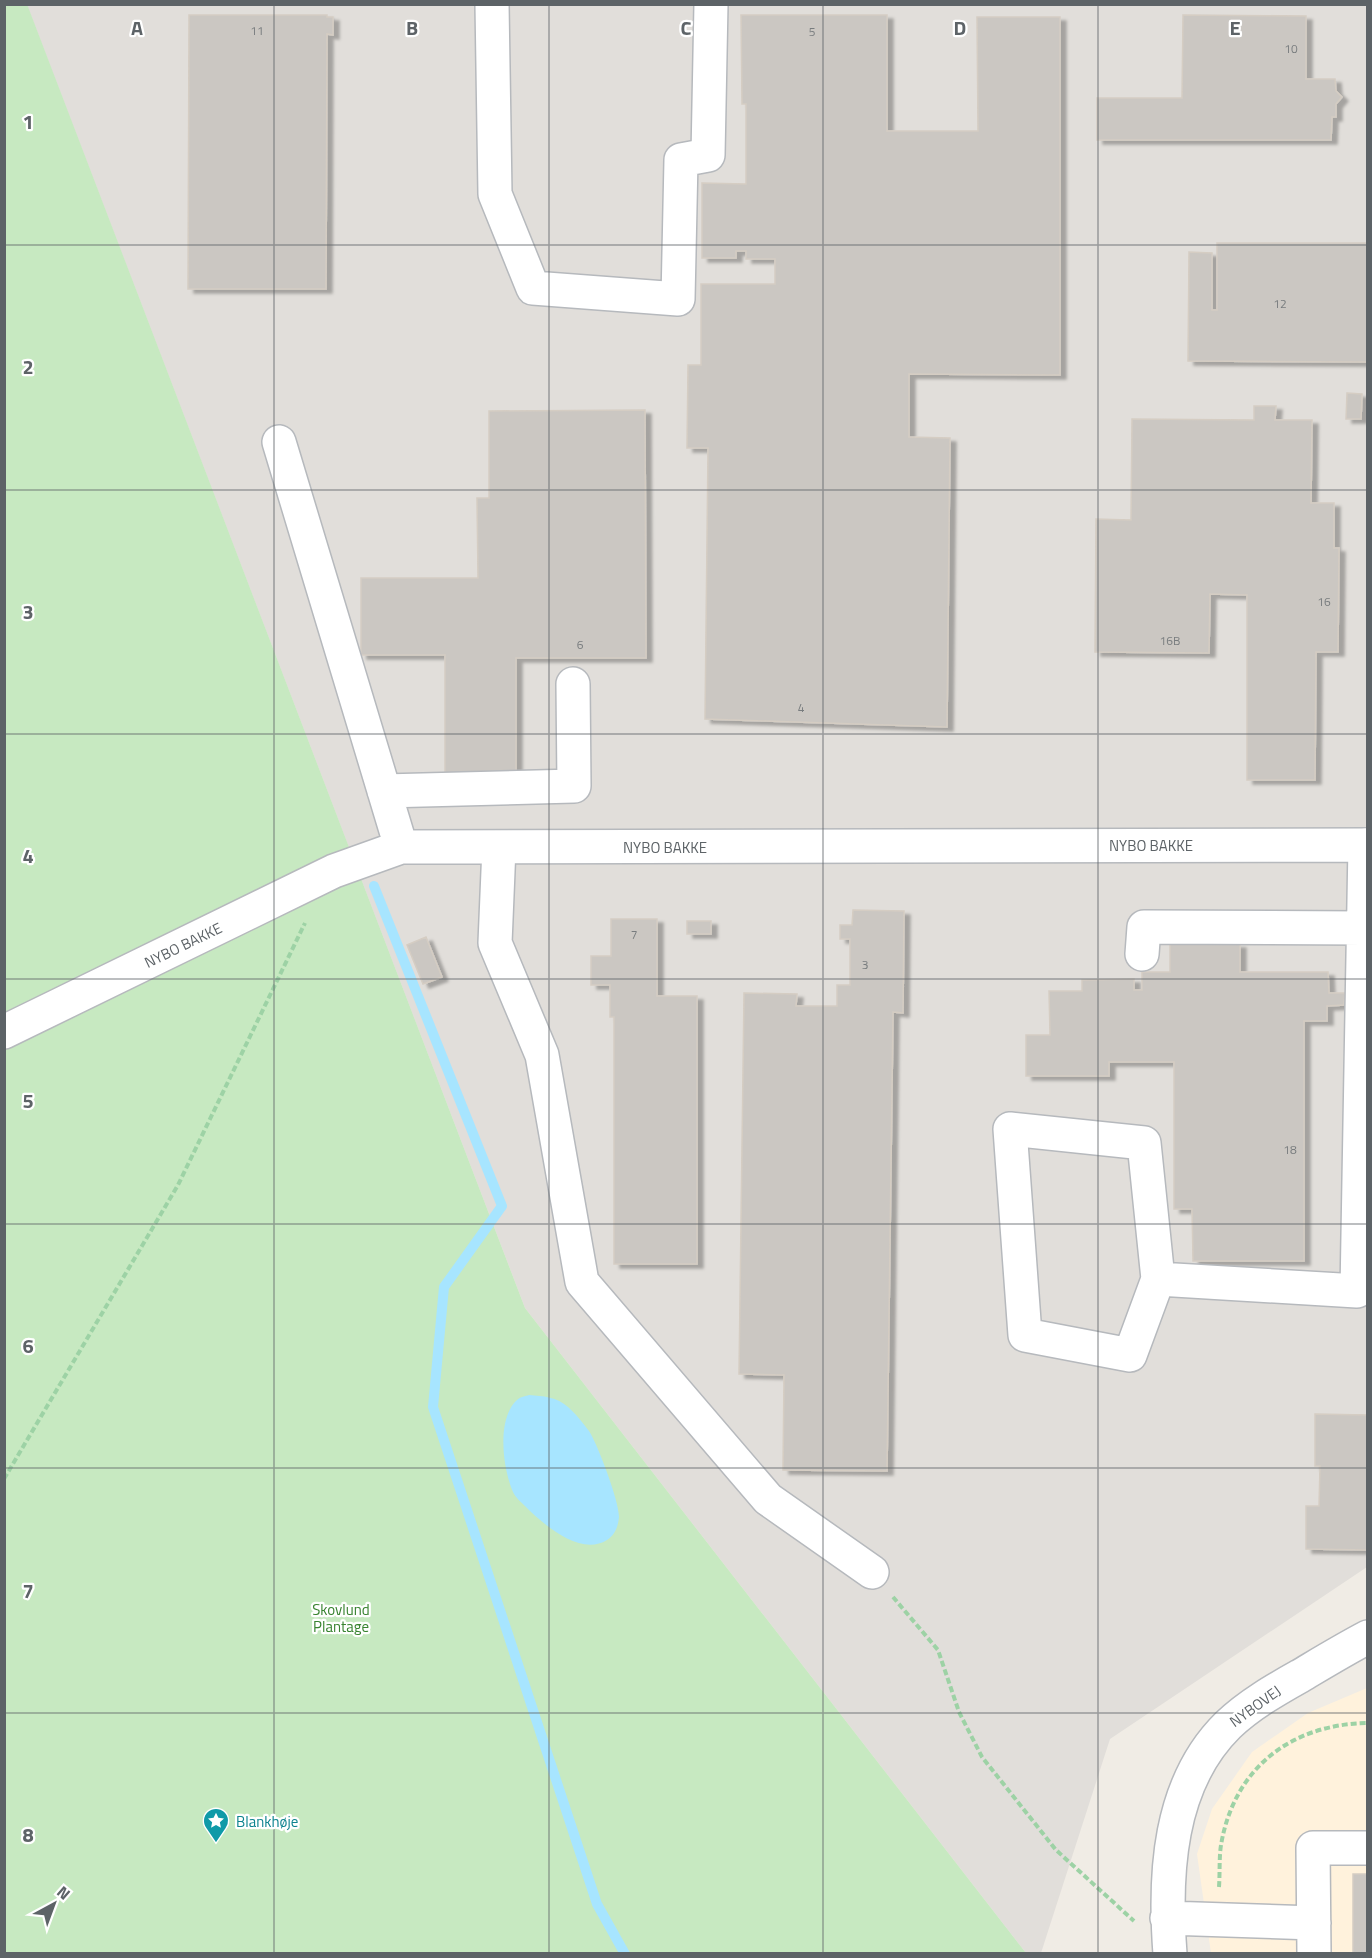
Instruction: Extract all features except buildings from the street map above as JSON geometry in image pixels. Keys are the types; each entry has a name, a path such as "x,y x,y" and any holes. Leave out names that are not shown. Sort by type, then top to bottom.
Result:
{"street":[{"path":"492,4 495,194 533,288 678,299 681,160 708,155 711,4"},
{"path":"279,442 401,847"},
{"path":"384,790 574,786 573,684"},
{"path":"1158,1279 1358,1291 1363,1258 1366,845"},
{"name":"NYBO BAKKE","path":"4,1032 328,874 401,847 1366,845"},
{"path":"500,847 495,943 542,1055 582,1282 768,1499 872,1572"},
{"path":"1142,954 1144,927 1364,928"},
{"path":"1010,1129 1144,1143 1158,1279 1130,1354 1025,1335 1010,1129"},
{"name":"NYBOVEJ","path":"1168,1937 1173,1829 1184,1793 1201,1759 1228,1725 1259,1700 1368,1637"},
{"path":"1168,1937 1218,1920 1314,1938 1313,1848 1368,1848"}],"path":[{"path":"4,1479 178,1185 328,874"},
{"path":"872,1572 938,1650 959,1712 982,1757 1056,1850 1139,1926 1168,1937"},
{"path":"1218,1920 1221,1847 1228,1815 1242,1787 1266,1759 1280,1747 1306,1733 1332,1726 1368,1723"}],"shaded area":[{"path":"27,5 1367,5 1367,1567 1110,1739 1041,1953 1026,1953 525,1308"},
{"path":"1367,1688 1367,1953 1211,1953 1197,1854 1212,1809 1252,1752 1308,1713"}],"green space":[{"name":"Skovlund Plantage","path":"27,4 525,1308 1026,1953 5,1954 4,5"}],"water":[{"path":"529,1395 550,1398 564,1404 579,1418 593,1438 618,1509 617,1527 607,1540 596,1544 585,1544 563,1536 542,1521 514,1494 506,1471 504,1431 510,1408 518,1399"}],"waterway":[{"path":"374,886 502,1206 444,1287 433,1407 597,1904 625,1954"}],"place":[{"name":"Blankhøje","path":"216,1844"}]}
